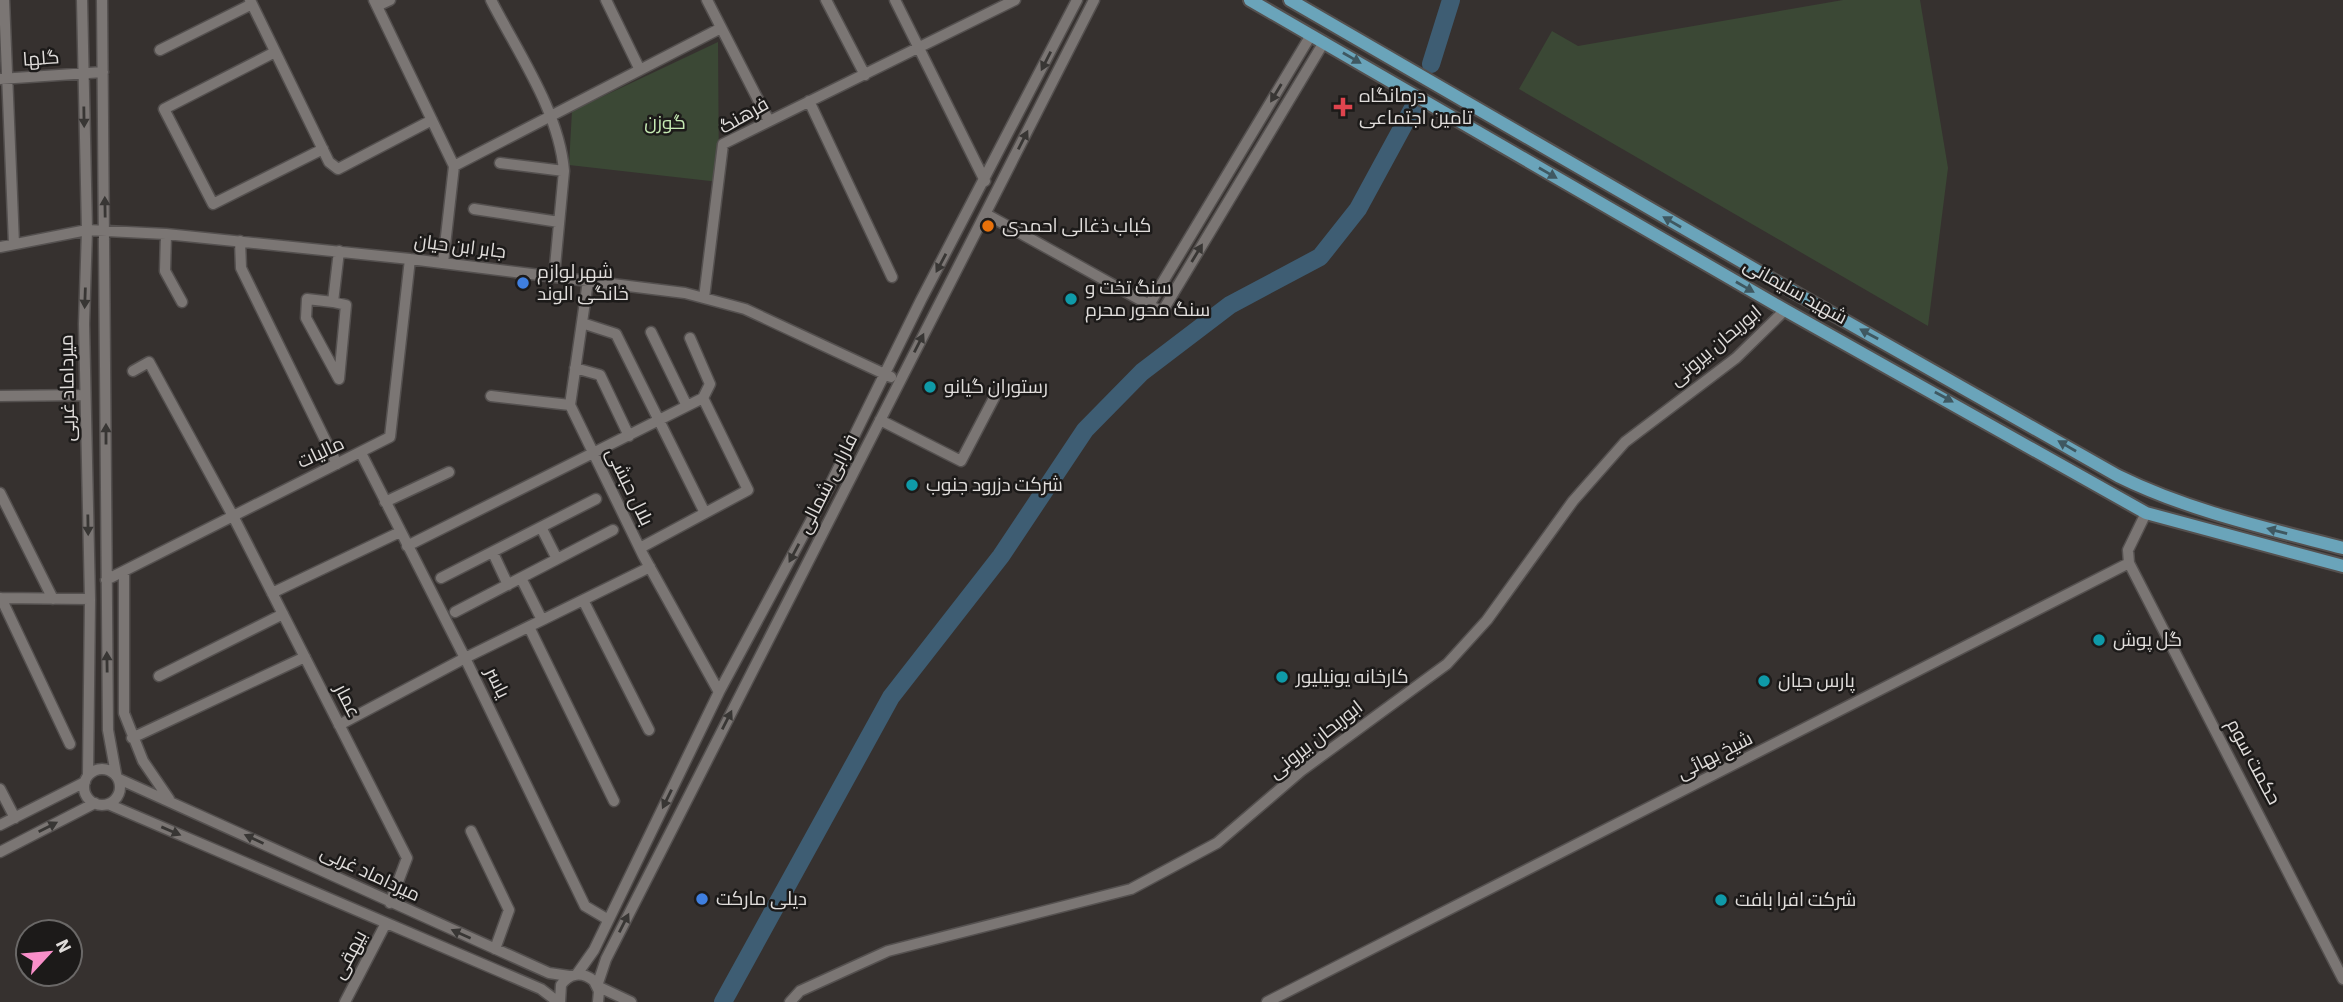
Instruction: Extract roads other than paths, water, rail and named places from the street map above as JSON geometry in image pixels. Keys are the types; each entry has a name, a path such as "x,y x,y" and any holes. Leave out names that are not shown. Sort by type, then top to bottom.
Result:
{"main road":[{"name":"شهید سلیمانی","path":"1250,0 1785,310 2146,513 2343,566"},
{"name":"شهید سلیمانی","path":"1290,0 1782,286 2118,476 2187,506 2343,548"}],"street":[{"path":"4,0 4,79 14,244"},
{"name":"میرداماد غربی","path":"82,0 87,230 85,395 90,599 86,779"},
{"name":"میرداماد غربی","path":"103,0 108,730 117,776 390,903 549,973 589,977 597,986"},
{"path":"390,0 375,3 454,166 443,263"},
{"path":"491,0 550,117 563,154 564,171 554,277"},
{"path":"606,0 640,70"},
{"path":"707,0 769,121"},
{"path":"826,0 865,75"},
{"path":"895,0 985,181"},
{"name":"فرهنگ","path":"704,298 723,144 1016,0"},
{"name":"فارابی شمالی","path":"559,1002 561,985 594,950 719,692 886,375 921,300 1077,0"},
{"name":"فارابی شمالی","path":"597,986 606,958 1094,0"},
{"path":"160,50 251,2 329,162 338,169 432,120"},
{"path":"454,166 721,28"},
{"path":"1149,305 1311,35"},
{"path":"986,214 1162,312 1324,42"},
{"path":"275,52 164,108 213,204 323,149"},
{"path":"1300,53 1312,61"},
{"name":"گلها","path":"4,79 103,72"},
{"path":"808,101 892,277"},
{"path":"1251,136 1263,143"},
{"path":"500,163 564,171"},
{"path":"474,209 559,222"},
{"name":"جابر ابن حیان","path":"0,247 87,230 166,234 410,258 704,298 757,315 900,382"},
{"path":"166,234 165,271 182,302"},
{"path":"240,241 241,268 337,464"},
{"path":"333,302 339,251"},
{"name":"مالیات","path":"106,580 390,437 410,258"},
{"path":"491,396 570,405 589,281"},
{"path":"307,299 333,302 346,305 339,379 306,318 307,299"},
{"name":"ابوریحان بیرونی","path":"790,1002 800,991 888,951 1131,889 1217,843 1301,771 1447,663 1487,620 1573,500 1625,442 1736,358 1785,310"},
{"path":"582,323 616,334 705,513"},
{"path":"651,332 687,406"},
{"path":"407,546 702,398 710,384 690,338"},
{"name":"عمار","path":"133,371 149,362 233,516 407,858 390,903"},
{"path":"575,368 600,376 629,436"},
{"path":"0,396 85,395"},
{"path":"640,548 748,490 702,398"},
{"path":"880,420 961,461 994,398"},
{"name":"بلال حبشی","path":"570,405 640,548 719,692"},
{"name":"یاسر","path":"361,453 466,658 585,906 607,919"},
{"path":"385,502 449,472"},
{"path":"0,493 52,598"},
{"path":"441,578 596,499"},
{"path":"2129,563 2128,550 2146,513"},
{"path":"541,527 557,559"},
{"path":"455,612 613,530"},
{"path":"272,593 400,532"},
{"path":"492,553 508,584"},
{"name":"حکمت سوم","path":"2129,563 2343,979"},
{"name":"شیخ بهائی","path":"1267,1002 2129,563"},
{"path":"339,724 650,567"},
{"path":"124,571 124,713 132,738 170,799"},
{"path":"521,578 542,620"},
{"path":"70,744 0,598 90,599"},
{"path":"583,600 649,730"},
{"path":"159,676 283,614"},
{"path":"528,627 614,801"},
{"path":"132,738 305,657"},
{"path":"0,825 86,779 101,768 117,776 120,791 108,804 95,803 0,852"},
{"path":"86,779 86,795 95,803"},
{"path":"0,789 15,818"},
{"name":"میرداماد غربی","path":"108,804 541,989 559,1002"},
{"path":"471,831 509,911 495,949"},
{"name":"بیهقی","path":"345,1002 386,923"},
{"path":"598,1002 597,986 631,1002"}],"waterway":[{"path":"1431,64 1451,0"},
{"path":"723,1002 891,697 1001,556 1085,430 1142,372 1230,305 1320,257 1358,209 1414,106"}],"place":[{"name":"درمانگاه تامین اجتماعی","path":"1343,107"},
{"name":"کباب ذغالی احمدی","path":"988,226"},
{"name":"شهر لوازم خانگی الوند","path":"523,283"},
{"name":"سنگ تخت و سنگ محور محرم","path":"1071,299"},
{"name":"رستوران گیانو","path":"930,387"},
{"name":"شرکت دزرود جنوب","path":"912,485"},
{"name":"گل پوش","path":"2099,640"},
{"name":"کارخانه یونیلیور","path":"1282,677"},
{"name":"پارس حیان","path":"1764,681"},
{"name":"دیلی مارکت","path":"702,899"},
{"name":"شرکت افرا بافت","path":"1721,900"}],"park label":[{"name":"گوزن","path":"665,123"}]}
